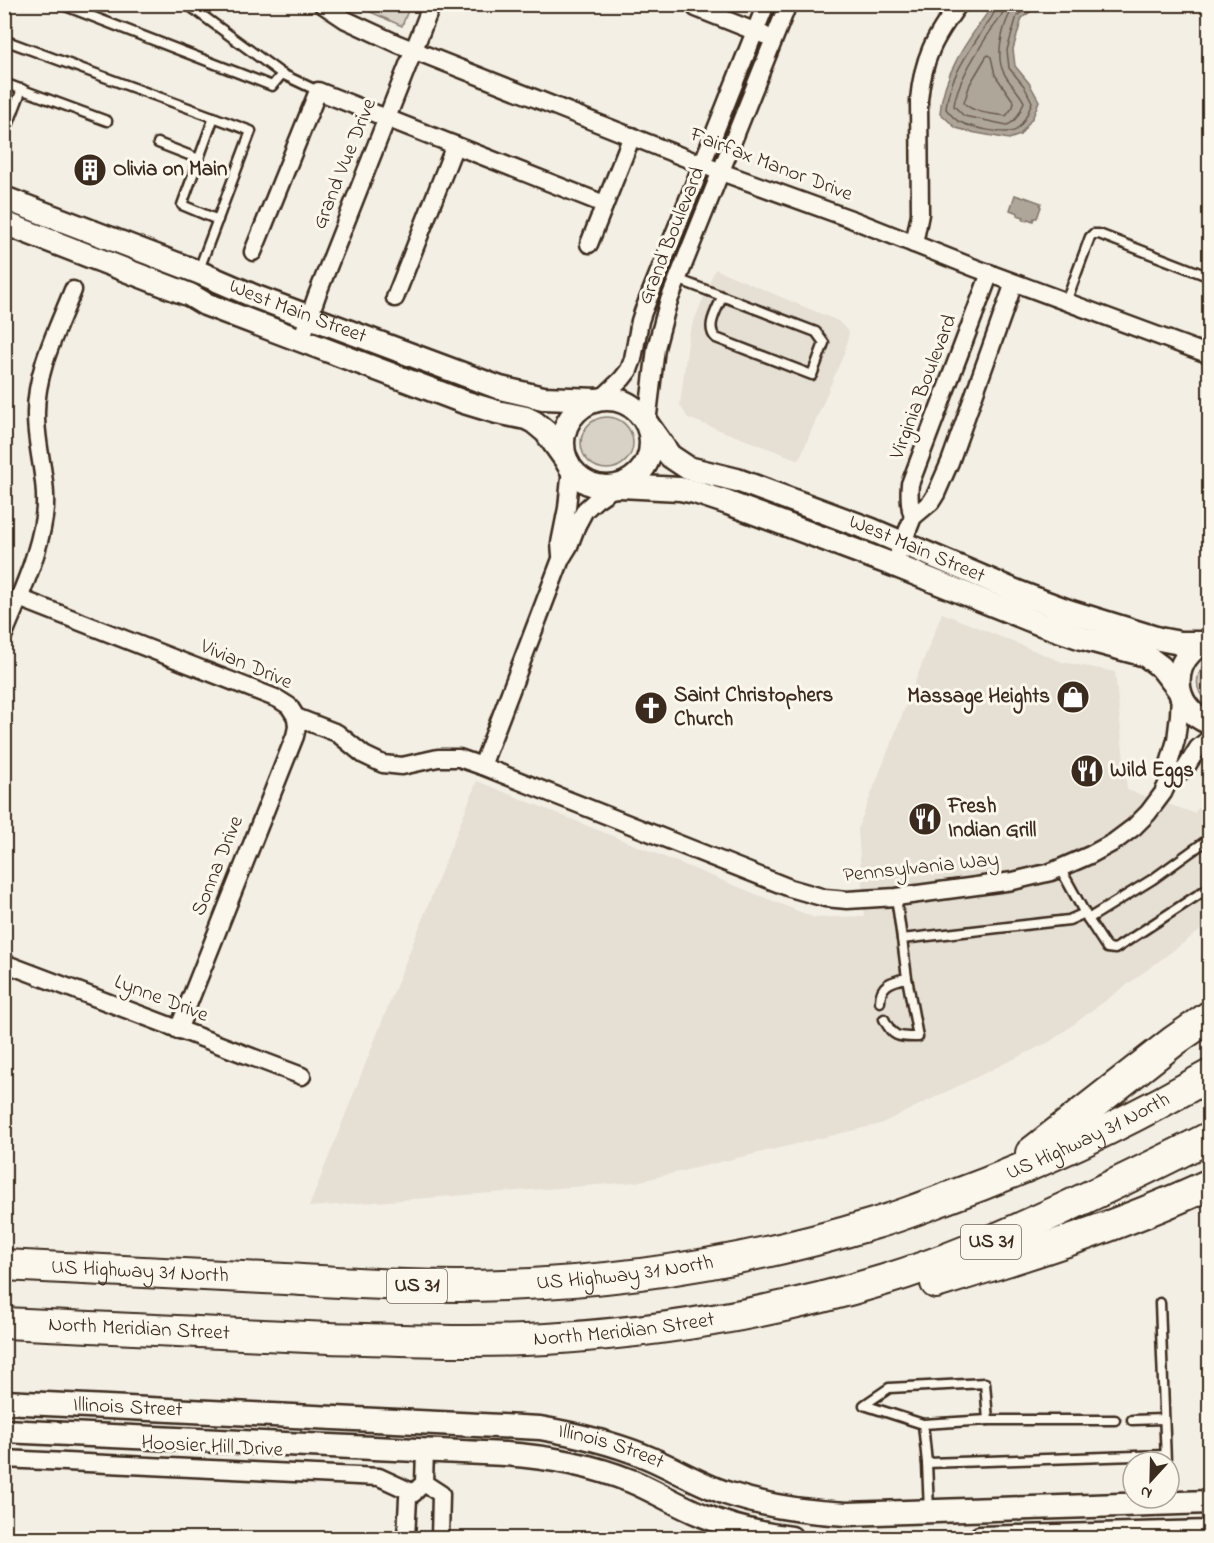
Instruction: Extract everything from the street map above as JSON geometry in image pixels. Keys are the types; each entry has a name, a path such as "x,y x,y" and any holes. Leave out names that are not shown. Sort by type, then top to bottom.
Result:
{"highway":[{"path":"996,1180 1209,1016"},
{"name":"US Highway 31 North","path":"4,1265 418,1286 546,1283 716,1262 776,1250 875,1224 996,1180 1087,1140 1209,1075"},
{"name":"North Meridian Street","path":"4,1323 457,1341 547,1339 660,1328 758,1311 833,1294 884,1280 957,1255 1104,1190 1209,1137"},
{"path":"758,1311 915,1290 1056,1246 1153,1210 1209,1184"}],"main road":[{"name":"West Main Street","path":"4,198 198,272 256,297 507,390 547,398 599,399"},
{"name":"West Main Street","path":"4,223 190,295 205,304 464,402 491,411 526,418 546,432 569,466"},
{"path":"599,399 613,399 630,405 640,413 647,424 652,443 650,457 639,475 627,483 617,486 598,486 588,483 569,466 563,447 563,438 568,422 579,408 586,404 599,399"},
{"name":"West Main Street","path":"647,424 670,456 688,468 744,482 1076,614 1159,639 1180,643 1206,642"},
{"name":"West Main Street","path":"617,486 667,488 707,496 894,565 1046,626 1145,656 1161,667 1180,690 1191,712 1209,723"},
{"path":"1180,690 1179,677 1182,665 1188,655 1206,642"},
{"name":"Illinois Street","path":"4,1402 426,1436 579,1465 630,1480 702,1515 722,1522 791,1539"},
{"name":"Illinois Street","path":"4,1431 426,1436 520,1426 606,1442 644,1455 724,1492 786,1509 847,1514 1121,1503"},
{"name":"Illinois Street","path":"1181,1501 1209,1502"},
{"path":"1164,1510 1164,1533"},
{"path":"980,1539 1209,1532"}],"street":[{"name":"Fairfax Manor Drive","path":"322,4 363,28 414,50 721,172 841,215 1014,283 1209,355"},
{"name":"Grand Vue Drive","path":"301,340 432,4"},
{"name":"Grand Boulevard","path":"599,399 622,380 632,364 643,312 766,4"},
{"name":"Grand Boulevard","path":"647,424 653,372 665,310 788,4"},
{"path":"914,244 920,214 919,100 921,82 927,57 959,4"},
{"path":"693,6 774,39"},
{"path":"254,252 318,91 604,204"},
{"path":"589,244 632,136"},
{"path":"394,298 455,145"},
{"name":"Virginia Boulevard","path":"913,518 910,510 910,484 990,273"},
{"path":"894,565 913,518 931,502 950,462 1014,283"},
{"path":"4,634 36,554 45,514 46,498 37,435 36,397 49,351 73,290"},
{"path":"561,559 560,543 567,508 569,466"},
{"path":"482,766 561,559 577,525 585,510 617,486"},
{"name":"Vivian Drive","path":"20,598 278,699 289,706 296,717 337,733 364,755 383,764 402,766 438,758 459,758 482,766"},
{"name":"Pennsylvania Way","path":"1170,778 1169,764 1176,740 1180,690"},
{"name":"Sonna Drive","path":"178,1030 295,736 296,717"},
{"name":"Pennsylvania Way","path":"482,766 807,894 847,900 896,897 1013,881 1060,868 1102,849 1134,827 1156,804 1170,778 1185,769 1198,748 1209,738"},
{"name":"Lynne Drive","path":"4,963 303,1076"},
{"path":"406,1539 408,1498 419,1488 426,1436"},
{"name":"Hoosier Hill Drive","path":"4,1459 379,1477 419,1488"},
{"path":"419,1488 441,1494 440,1539"}],"lane":[{"path":"60,4 272,86 282,74"},
{"path":"187,4 282,74 318,91"},
{"path":"4,40 251,131 198,272"},
{"path":"4,83 107,122"},
{"path":"4,136 22,89"},
{"path":"214,117 182,205 218,220"},
{"path":"158,143 199,159"},
{"path":"1066,302 1093,234 1099,234 1209,277"},
{"path":"677,279 816,332 824,344 812,375 716,338 711,333 710,326 722,297"},
{"path":"902,939 1069,920 1086,916 1153,879 1209,838"},
{"path":"1060,868 1086,916 1107,948 1115,949 1209,887"},
{"path":"884,1019 894,1034 918,1037 896,897"},
{"path":"880,1002 880,995 892,981 908,978"},
{"path":"1160,1303 1166,1450"},
{"path":"988,1420 985,1383 889,1388 864,1405 923,1424 988,1420 1115,1420"},
{"path":"1132,1420 1164,1419"},
{"path":"923,1424 929,1512"},
{"path":"927,1463 1121,1459"}],"shaded area":[{"path":"355,5 410,5 402,26"},
{"path":"715,269 838,321 849,332 845,351 799,460 688,418 680,405 689,334"},
{"path":"607,417 621,421 629,429 633,443 629,457 621,465 607,469 593,465 585,457 581,443 585,429 593,421"},
{"path":"942,613 1062,662 1115,672 1127,790 1194,813 1209,797 1209,924 1051,1041 880,1124 636,1182 309,1207 477,781 815,918 864,916 858,828"},
{"path":"1209,662 1209,702 1200,693 1197,682 1200,671"}],"water":[{"path":"993,5 1048,5 1037,7 1022,18 1013,49 1015,66 1029,83 1039,101 1033,117 1020,135 1009,139 956,128 940,113 946,83 952,69 967,42"},
{"path":"1015,195 1041,203 1037,218 1033,221 1023,220 1024,217 1010,210"}],"place":[{"name":"Olivia on Main","path":"90,170"},
{"name":"Massage Heights","path":"1073,697"},
{"name":"Saint Christophers Church","path":"651,708"},
{"name":"Wild Eggs","path":"1087,771"},
{"name":"Fresh Indian Grill","path":"925,819"}]}
